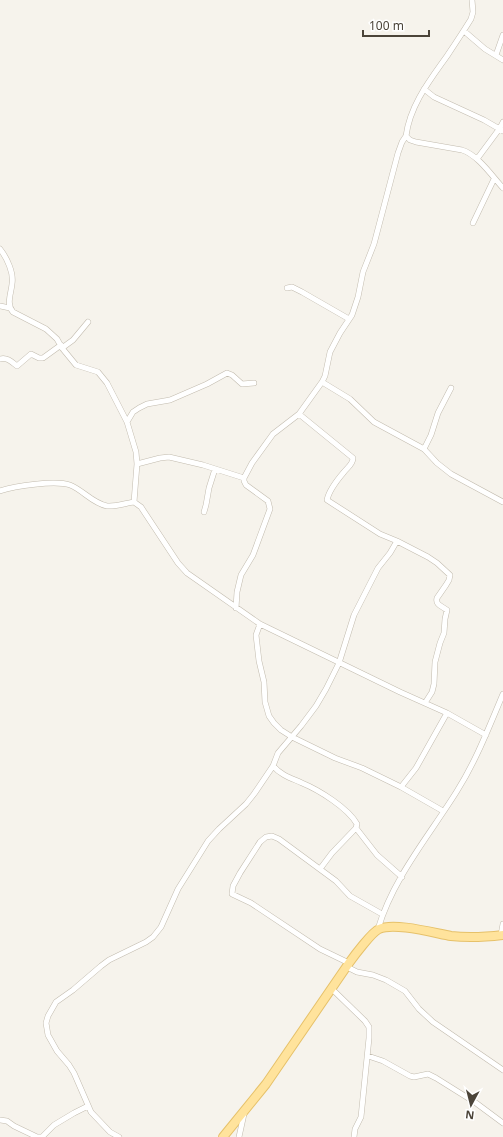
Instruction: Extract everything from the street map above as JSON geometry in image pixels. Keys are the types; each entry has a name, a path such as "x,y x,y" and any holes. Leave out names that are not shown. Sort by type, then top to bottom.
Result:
{"main road":[{"path":"223,1137 266,1084 348,965 378,929 392,926 452,936 474,937 502,935"}],"street":[{"path":"236,608 237,592 241,574 252,555 270,509 268,501 246,485 244,478 252,463 273,434 299,414 325,376 330,352 349,319 358,297 363,272 374,244 402,142 406,136 414,107 424,89 471,19 473,12 472,0"},
{"path":"464,31 485,49 503,60"},
{"path":"496,56 503,35"},
{"path":"424,89 434,97 447,104 502,129"},
{"path":"477,159 502,129 503,122"},
{"path":"406,136 410,140 416,142 468,152 477,159 503,188"},
{"path":"473,223 494,179"},
{"path":"0,249 6,259 12,275 9,300 10,308 13,312 46,329 57,339 76,365 98,372 107,383 127,422 136,452 138,464 134,502"},
{"path":"287,288 292,287 302,292 349,319"},
{"path":"0,306 10,308"},
{"path":"0,359 7,359 17,366 31,354 39,358 43,358 73,340 88,322"},
{"path":"127,422 133,412 147,404 170,400 227,374 232,375 242,384 254,383"},
{"path":"322,382 350,399 374,422 424,449 437,463 451,474 503,502"},
{"path":"424,449 431,435 438,413 451,388"},
{"path":"299,414 354,458 353,462 341,475 327,500 380,534 428,557 450,575 449,580 436,600 437,604 447,610 447,613 444,633 435,662 434,684 432,692 425,703"},
{"path":"138,464 169,457 203,465 244,478"},
{"path":"204,512 209,488 216,469"},
{"path":"0,491 20,486 61,483 75,487 99,504 108,506 134,502 142,507 178,563 187,573 260,624 339,663 447,713 486,735"},
{"path":"119,1137 110,1132 91,1112 69,1065 57,1051 48,1034 46,1022 52,1008 56,1002 74,990 109,960 146,942 153,937 161,927 178,889 208,841 250,799 273,766 278,753 316,706 339,663 354,616 378,568 397,541"},
{"path":"260,624 256,635 259,661 264,682 264,702 269,716 274,723 281,730 292,737 401,787 443,811"},
{"path":"378,929 382,914 402,876 420,845 455,794 470,768 503,694"},
{"path":"401,787 416,768 447,713"},
{"path":"273,766 284,776 310,786 334,801 355,819 357,824 356,828 335,850 320,869"},
{"path":"356,828 377,855 402,876"},
{"path":"382,914 350,896 336,881 272,836 266,836 257,847 233,886 232,894 251,903 357,972 373,975 386,980 405,991 429,1019 503,1070"},
{"path":"502,935 503,924"},
{"path":"332,989 368,1024 370,1031 361,1117 355,1129 354,1137"},
{"path":"368,1056 383,1061 410,1076 414,1077 428,1074 471,1099 503,1123"},
{"path":"0,1120 37,1137 42,1137 54,1125 74,1112 88,1106"},
{"path":"238,1137 245,1111"}]}
